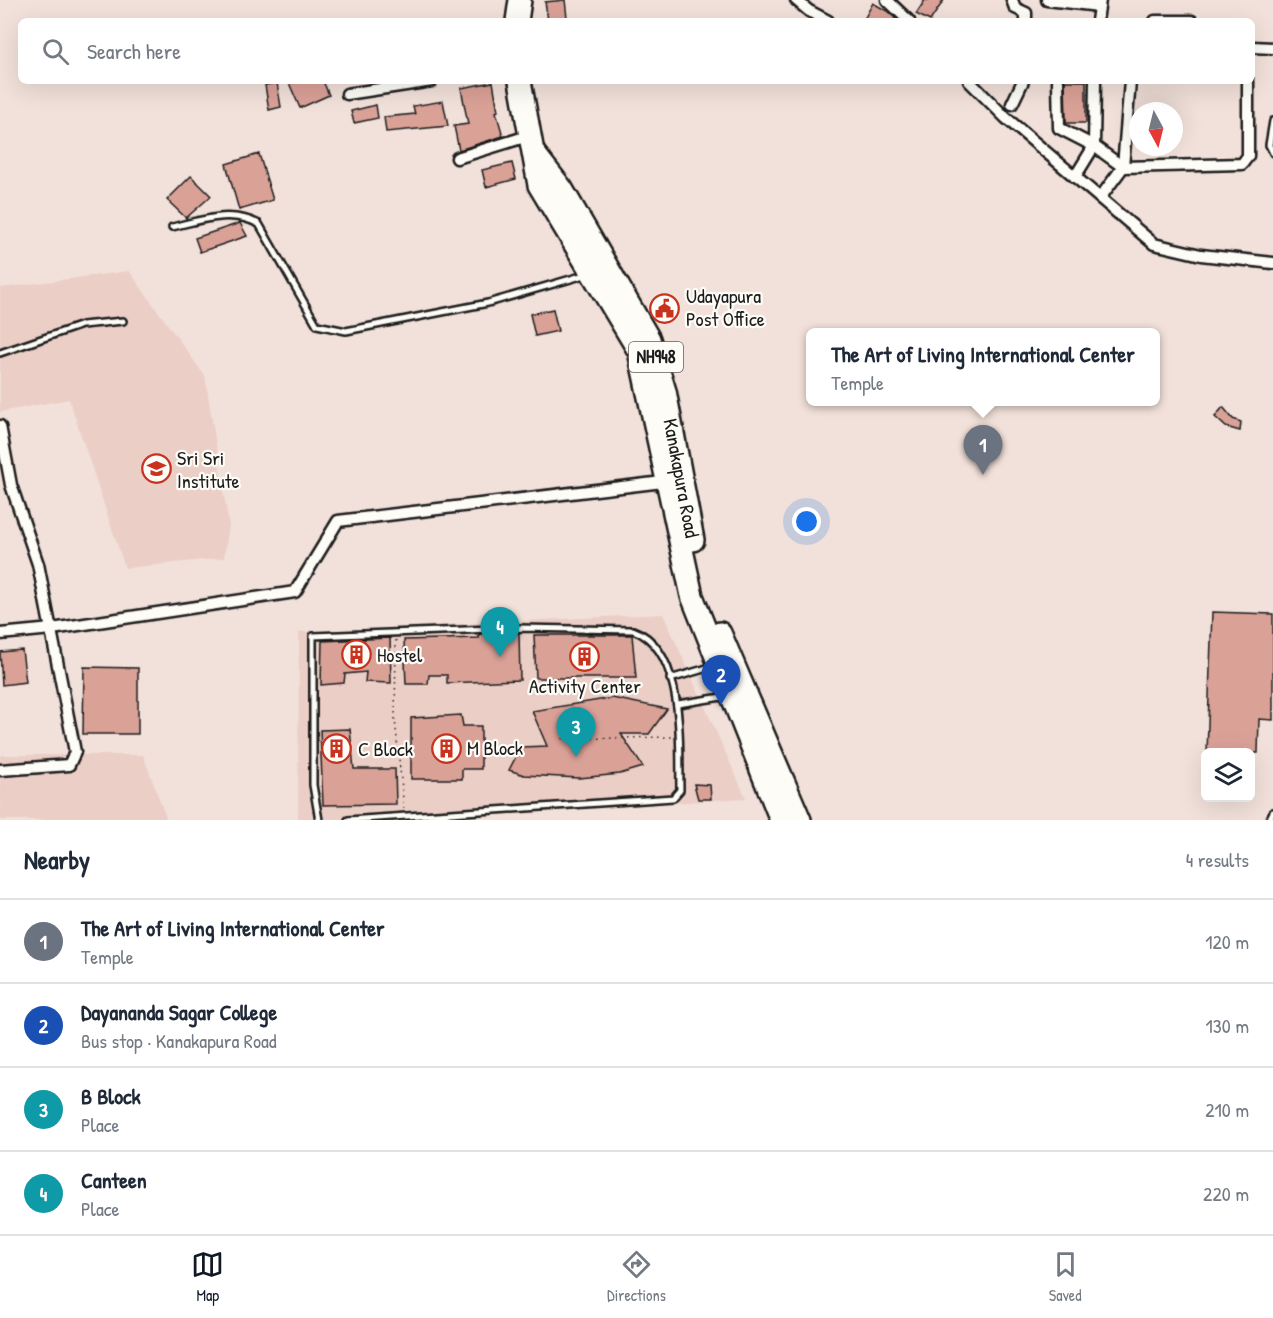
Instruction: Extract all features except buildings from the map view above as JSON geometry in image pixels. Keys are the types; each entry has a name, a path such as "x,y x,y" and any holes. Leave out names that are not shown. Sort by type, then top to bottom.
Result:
{"highway":[{"path":"517,18 520,0"},
{"name":"Kanakapura Road","path":"520,84 539,185 593,273 631,321 649,339 660,368 673,481 692,596 781,820"},
{"name":"Kanakapura Road","path":"530,144 555,178 631,321"},
{"name":"Kanakapura Road","path":"673,481 705,593 800,820"}],"street":[{"path":"796,0 822,18"},
{"path":"887,0 906,18"},
{"path":"1012,0 1015,8 1024,12 1025,18"},
{"path":"1047,0 1100,3 1098,18"},
{"path":"1255,47 1273,48"},
{"path":"347,94 412,84"},
{"path":"972,84 1006,118 1154,244 1201,255 1273,264"},
{"path":"1012,105 1022,84"},
{"path":"1058,84 1059,128 1094,146 1123,167 1242,165 1248,156 1248,84"},
{"path":"1075,177 1094,146 1095,84"},
{"path":"1100,198 1123,167 1130,84"},
{"path":"457,158 530,144"},
{"path":"0,426 11,485 38,564 75,752 74,759 69,765 0,770"},
{"path":"0,634 295,592 338,521 673,481"}],"lane":[{"path":"1273,122 1269,145 1273,153"},
{"path":"172,227 227,215 248,218 259,224 317,325 334,330 346,331 488,303 593,273"},
{"path":"0,353 82,325 123,321"},
{"path":"319,820 313,785 313,636 519,628 633,630 644,634 654,643 665,663 678,704 680,790 673,798 348,820"},
{"path":"670,679 718,665"},
{"path":"678,704 730,696"},
{"path":"1269,820 1273,812"}],"path":[{"path":"396,633 396,719 405,816"},
{"path":"562,739 679,736"}],"shaded area":[{"name":"Sri Sri Institute","path":"129,271 205,376 229,526 224,558 125,568 69,399 0,412 0,288"},
{"path":"663,614 746,798 421,820 298,820 299,632"},
{"path":"0,755 143,755 167,820 0,820"}],"place":[{"name":"Udayapura Post Office","path":"665,308"},
{"name":"Sri Sri Institute","path":"156,469"},
{"name":"The Art of Living International Center","path":"983,475"},
{"name":"Hostel","path":"356,655"},
{"name":"Activity Center","path":"585,656"},
{"name":"Canteen","path":"500,657"},
{"name":"Dayananda Sagar College","path":"721,705"},
{"name":"M Block","path":"446,748"},
{"name":"C Block","path":"337,749"},
{"name":"B Block","path":"576,757"}]}
